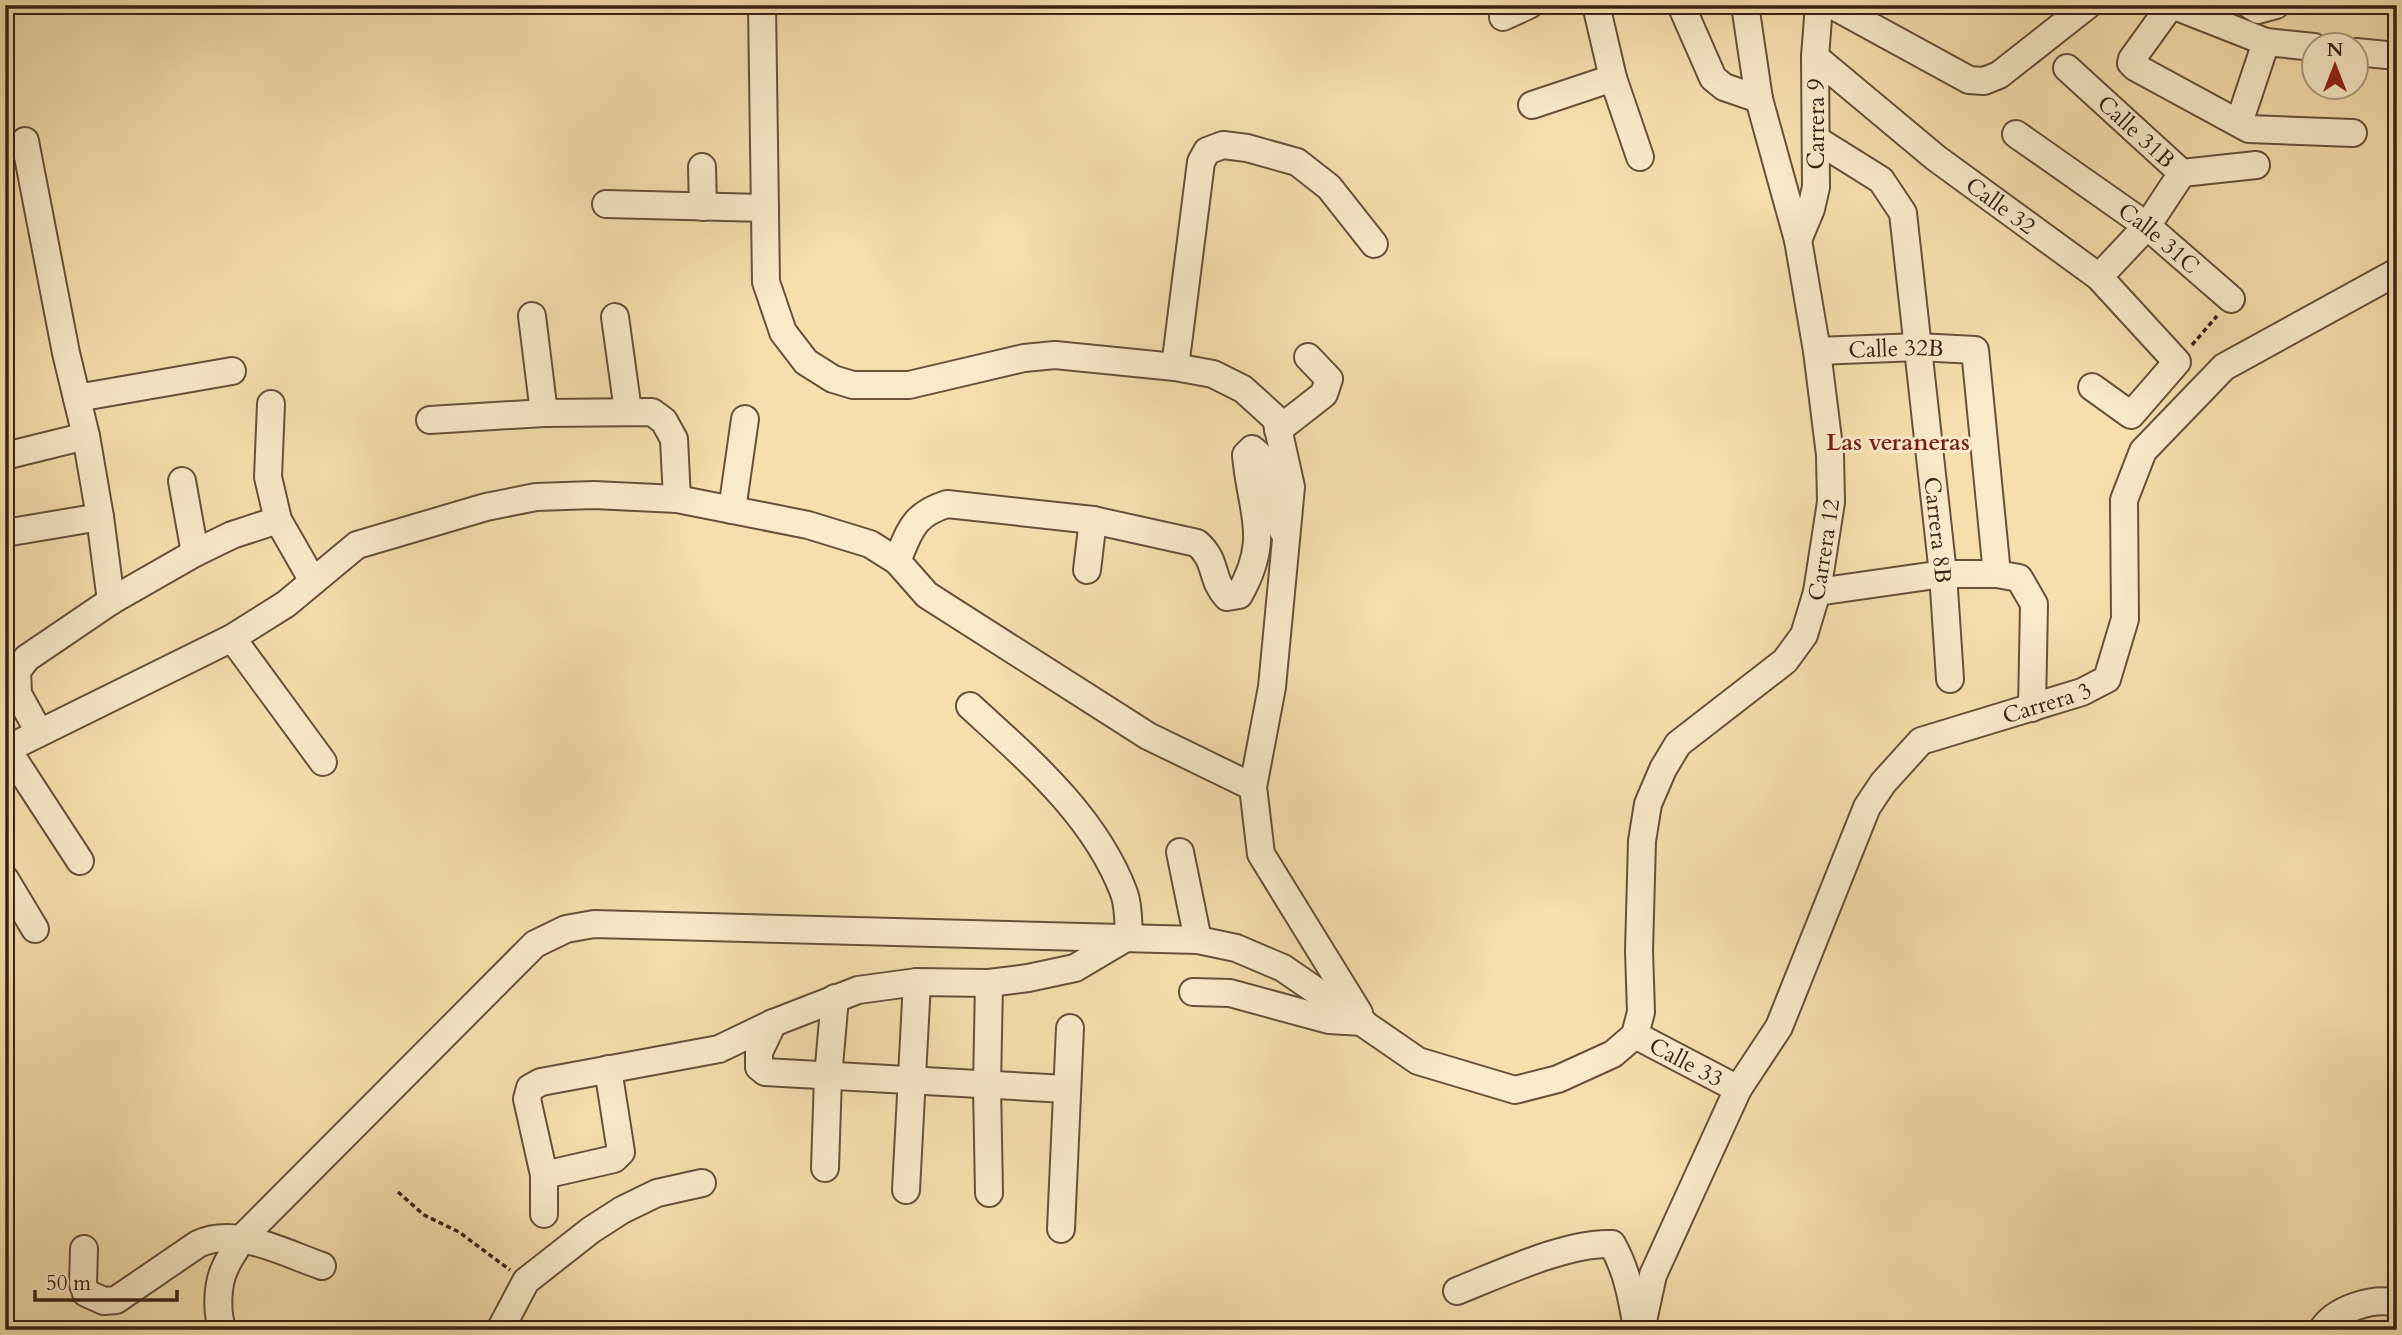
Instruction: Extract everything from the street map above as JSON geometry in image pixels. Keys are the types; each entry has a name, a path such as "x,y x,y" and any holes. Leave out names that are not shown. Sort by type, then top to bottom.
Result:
{"street":[{"path":"762,5 766,282 783,332 806,362 833,379 853,385 909,386 1024,358 1055,355 1175,367 1213,374 1243,389 1276,419 1291,487 1272,687 1253,787 1261,854 1364,1022"},
{"path":"1503,17 1529,5"},
{"path":"1597,5 1613,78 1640,158"},
{"path":"1681,5 1713,78 1724,87 1759,99"},
{"name":"Carrera 12","path":"1635,1035 1641,1012 1639,951 1642,855 1648,804 1663,769 1678,744 1785,661 1804,635 1817,592 1831,502 1830,455 1817,351 1798,240 1759,99 1745,5"},
{"name":"Carrera 9","path":"1798,240 1811,209 1816,187 1815,57 1819,5"},
{"path":"1832,5 1969,80 1984,81 1999,75 2088,5"},
{"path":"2300,45 2266,42 2171,5 2132,59 2132,63 2239,124 2257,131 2353,133"},
{"path":"2250,5 2258,10 2276,5"},
{"path":"2239,124 2266,42"},
{"path":"2370,54 2397,57"},
{"name":"Calle 32","path":"1815,57 1936,158 2099,276 2177,362"},
{"name":"Calle 31B","path":"2067,68 2182,173 2256,165"},
{"path":"1532,105 1613,78"},
{"name":"Calle 31C","path":"2016,134 2147,226 2231,299"},
{"name":"Carrera 8B","path":"1817,140 1881,180 1903,213 1943,574 1950,679"},
{"path":"25,141 86,436 111,601"},
{"path":"1175,367 1201,162 1207,151 1223,145 1247,148 1297,162 1329,187 1374,244"},
{"path":"702,167 703,207"},
{"path":"2099,276 2147,226 2182,173"},
{"path":"606,204 765,208"},
{"name":"Carrera 3","path":"1639,1330 1653,1275 1738,1089 1779,1027 1867,807 1883,783 1922,741 2082,692 2107,679 2125,619 2124,500 2143,451 2224,367 2397,272"},
{"path":"532,317 544,412"},
{"path":"615,317 628,411"},
{"name":"Calle 32B","path":"1817,351 1918,347 1975,350 1997,574"},
{"path":"1278,430 1324,394 1329,379 1308,357"},
{"path":"2092,387 2130,415 2177,362"},
{"path":"77,398 232,371"},
{"path":"271,404 268,477 278,520 313,581"},
{"path":"430,420 544,412 652,412 664,421 674,439 677,499"},
{"path":"732,510 745,419"},
{"path":"5,456 86,436"},
{"path":"897,561 913,523 934,508 947,505 1093,520 1197,543 1208,553 1220,589 1227,597 1239,595 1249,577 1257,553 1258,527 1246,455 1252,449 1258,454 1286,543"},
{"path":"181,481 195,553"},
{"path":"80,861 6,750 232,638 286,604 357,545 486,507 536,497 594,495 677,499 808,525 870,544 897,561 927,595 938,603 1148,736 1253,787"},
{"path":"5,533 100,517"},
{"path":"39,732 18,694 16,671 27,658 111,601 195,553 232,535 278,520"},
{"path":"1087,570 1093,520"},
{"path":"1817,592 1943,574 1997,574 2019,578 2034,604 2032,708"},
{"path":"232,638 323,762"},
{"path":"970,706 1040,771 1080,817 1100,847 1125,895 1129,936"},
{"path":"1180,852 1198,940"},
{"path":"5,879 35,929"},
{"path":"223,1330 220,1324 219,1297 223,1270 242,1238 535,944 566,929 594,925 1129,936 1198,940 1236,948 1283,968 1418,1061 1516,1090 1558,1079 1613,1054 1635,1035"},
{"path":"544,1214 544,1174 527,1099 530,1088 541,1082 719,1049 773,1023 858,990 917,982 989,983 1075,968 1129,936"},
{"path":"906,1190 917,982"},
{"path":"989,983 989,1193"},
{"path":"1193,992 1230,993 1329,1020 1364,1022"},
{"path":"825,1168 828,1077 835,998"},
{"path":"773,1023 759,1052 759,1066 765,1072 1066,1090"},
{"path":"1061,1229 1070,1028"},
{"name":"Calle 33","path":"1635,1035 1738,1089"},
{"path":"544,1174 614,1159 621,1152 608,1069"},
{"path":"499,1330 526,1281 591,1230 622,1210 657,1193 702,1183"},
{"path":"84,1249 83,1284 86,1293 104,1301 116,1300 211,1238 242,1238 321,1266"},
{"path":"1457,1291 1528,1262 1596,1243 1612,1244 1621,1259 1639,1330"},
{"path":"2322,1330 2327,1322 2340,1312 2384,1301 2397,1303"}],"path":[{"path":"2177,362 2231,299"},
{"path":"398,1192 424,1215 459,1232 526,1281"}],"district":[{"name":"Las veraneras","path":"1898,442"}]}
